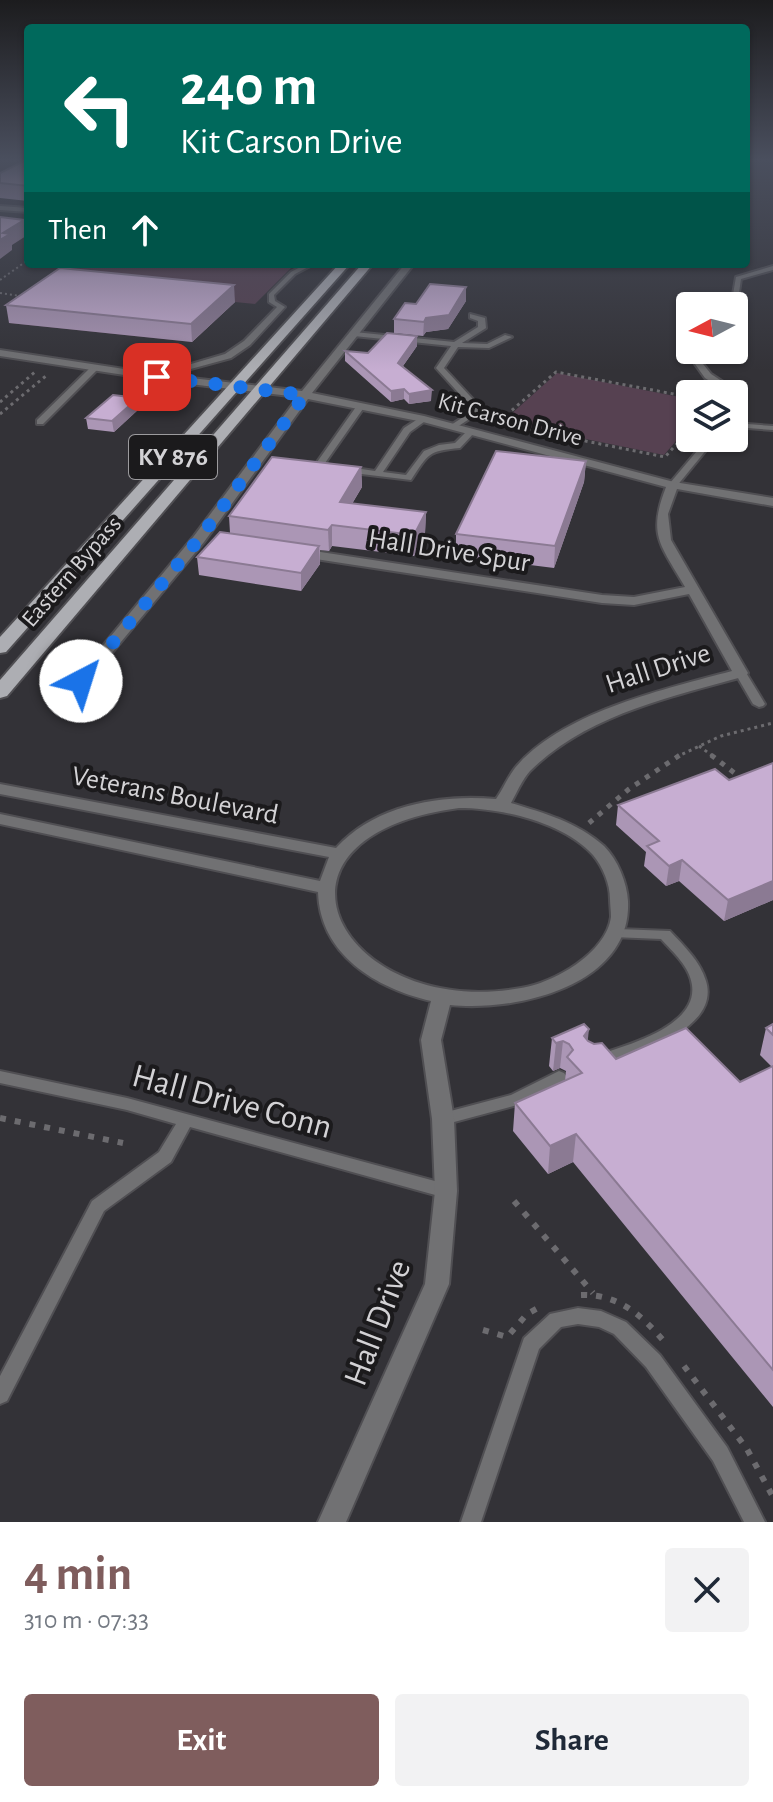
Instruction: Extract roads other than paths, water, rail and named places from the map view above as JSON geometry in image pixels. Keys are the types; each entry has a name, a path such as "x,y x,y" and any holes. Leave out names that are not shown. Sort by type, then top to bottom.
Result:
{"main road":[{"name":"Eastern Bypass","path":"0,648 341,268"},
{"name":"Eastern Bypass","path":"0,692 365,268"}],"street":[{"path":"81,681 205,540 305,395 407,268"},
{"name":"Kit Carson Drive","path":"0,353 305,395 424,419 673,485 773,502"},
{"name":"Hall Drive","path":"500,805 527,765 584,727 670,693 741,673 691,590 663,534 662,514 673,485"},
{"name":"Hall Drive Spur","path":"281,550 602,599 634,601 691,590"},
{"name":"Veterans Boulevard","path":"0,789 340,854"},
{"path":"459,803 500,805 545,817 577,834 603,855 619,881 623,908 618,934 608,949 580,975 540,993 492,1001 442,997 400,985 366,966 341,942 327,915 325,888 330,870 340,854 370,827 411,810 459,803"},
{"name":"Veterans Boulevard","path":"0,819 325,888"},
{"name":"Hall Drive","path":"332,1522 437,1284 446,1191 443,1119 431,1040 442,997"}],"lane":[{"path":"0,229 24,231"},
{"path":"157,377 228,356 247,343 281,307 272,302 271,295 293,273 303,268"},
{"path":"736,292 738,278 773,268"},
{"path":"454,427 479,410 441,372 457,344 482,328 482,320 473,316"},
{"path":"354,334 484,347 508,337"},
{"path":"699,364 714,380"},
{"path":"40,422 95,368"},
{"path":"361,406 319,465 408,478 426,451 437,445 457,446 471,432"},
{"path":"377,474 407,430 424,419"},
{"path":"748,426 773,428"},
{"name":"Hall Drive","path":"673,485 700,452"},
{"path":"741,673 759,704"},
{"path":"592,1063 662,1037 694,1016 702,994 697,970 684,951 665,934 618,934"},
{"name":"Hall Drive Conn","path":"0,1077 127,1104 446,1191"},
{"path":"443,1119 515,1100 559,1077"},
{"path":"0,1395 98,1206 165,1157 186,1120"},
{"path":"471,1522 531,1344 556,1320 578,1316 601,1319 620,1328 653,1361 720,1454 755,1522"}]}
